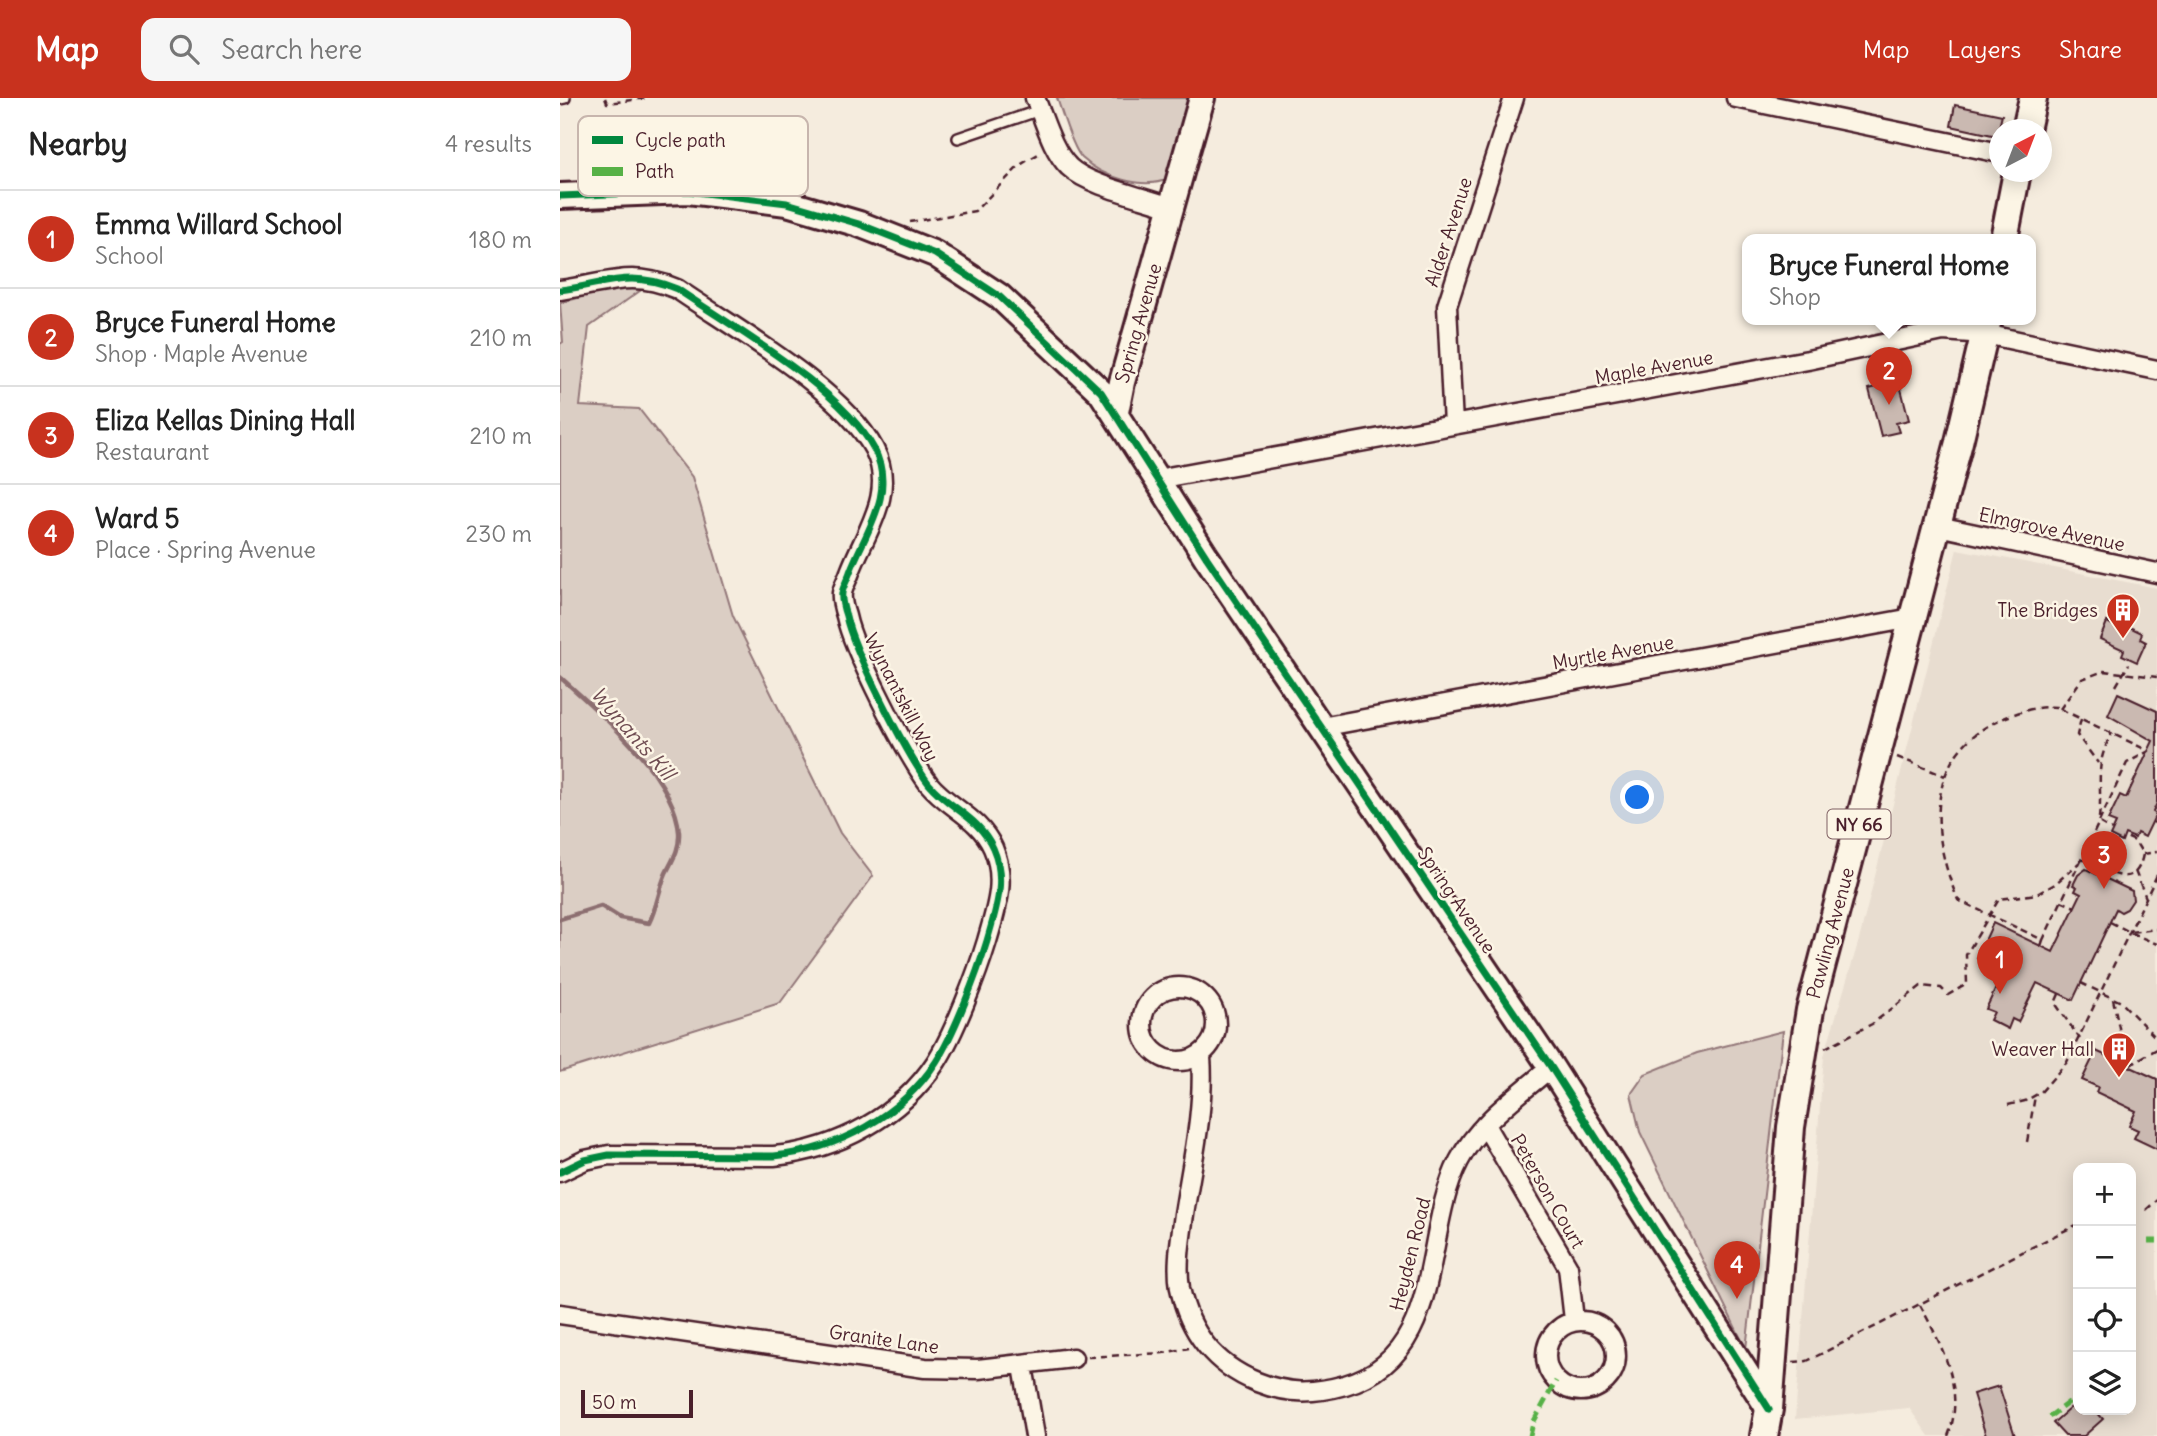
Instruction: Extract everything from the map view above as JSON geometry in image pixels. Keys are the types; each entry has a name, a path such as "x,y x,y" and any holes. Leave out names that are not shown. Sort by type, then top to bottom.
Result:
{"main road":[{"path":"2028,119 2033,98"},
{"path":"2005,234 2015,182"},
{"name":"Pawling Avenue","path":"1764,1436 1769,1409 1791,1127 1810,1010 1938,526 1987,327"}],"street":[{"name":"Spring Avenue","path":"1202,98 1119,390 1116,412 1206,558 1551,1067 1769,1409"},
{"name":"Alder Avenue","path":"1453,425 1447,306 1514,98"},
{"path":"1736,98 1989,151"},
{"path":"1038,104 1057,150 1069,166 1083,176 1170,207"},
{"path":"560,197 581,196"},
{"path":"726,196 787,204 859,224 935,254 999,296 1073,363 1116,412"},
{"name":"Wynantskill Way","path":"560,290 629,276 656,280 677,289 832,397 856,422 875,452 881,480 881,505 842,593 846,619 897,728 930,785 979,825 993,848 1002,881 980,966 936,1062 901,1101 873,1122 832,1144 801,1154 609,1155 585,1160 560,1172"},
{"name":"Maple Avenue","path":"1157,478 1453,425 1943,331 1987,327 2157,370"},
{"name":"Elmgrove Avenue","path":"1938,526 2157,573"},
{"name":"Myrtle Avenue","path":"1321,727 1912,618"},
{"name":"Heyden Road","path":"1201,1057 1177,1062 1166,1059 1147,1043 1143,1032 1145,1008 1162,991 1186,987 1198,992 1214,1010 1215,1035 1201,1057 1203,1088 1178,1266 1187,1315 1201,1342 1247,1378 1299,1394 1328,1390 1372,1373 1407,1338 1419,1316 1451,1177 1460,1159 1485,1125 1551,1067"},
{"name":"Peterson Court","path":"1485,1125 1568,1267 1574,1321"},
{"name":"Granite Lane","path":"560,1314 925,1368 1023,1366 1073,1358"},
{"path":"1587,1320 1608,1333 1616,1355 1608,1378 1587,1391 1565,1388 1556,1381 1545,1362 1548,1340 1564,1324 1574,1321 1587,1320"},
{"path":"1023,1366 1035,1436"}],"lane":[{"path":"958,138 1038,104"}],"path":[{"path":"605,98 607,103 649,98"},
{"path":"903,223 975,211 1020,165 1045,150"},
{"path":"2116,686 2129,664"},
{"path":"2060,709 2082,679 2104,671 2124,672 2150,679 2157,677"},
{"path":"2041,946 2127,763 2148,751 2060,709 2043,706 1993,723 1961,748 1945,776 1938,815 1950,881 1958,900 1987,916 2043,940"},
{"path":"2081,719 2077,735 2098,763 2102,796 2098,823"},
{"path":"2098,763 2112,733"},
{"path":"1905,758 1945,776"},
{"path":"2098,823 2112,830"},
{"path":"2124,836 2134,841 2143,854"},
{"path":"2143,854 2157,852"},
{"path":"1801,1058 1872,1024 1920,986 1932,985 1948,995 1961,989 1966,984 1966,955 1999,899 2037,894 2055,884 2080,861 2087,860 2122,877 2135,872 2143,854"},
{"path":"2135,872 2146,898"},
{"path":"2008,1105 2035,1096 2056,1076 2080,1039 2157,875"},
{"path":"2062,901 2075,907"},
{"path":"2110,922 2157,944"},
{"path":"2130,932 2157,929"},
{"path":"2081,983 2121,1002 2157,1039"},
{"path":"2059,994 2055,1003 2080,1039"},
{"path":"2113,999 2127,1066 2157,1049"},
{"path":"2027,1142 2035,1096"},
{"path":"2146,1210 2157,1200"},
{"path":"1799,1363 2074,1226"},
{"path":"1920,1305 1953,1376 1953,1422 1948,1436"},
{"path":"1073,1358 1184,1351 1201,1342"}],"shaded area":[{"path":"1057,98 1191,98 1168,179 1147,183 1123,180 1090,165 1078,153"},
{"path":"620,286 644,288 589,327 580,406 639,409 692,477 733,616 840,833 873,876 780,1003 560,1072 560,344 563,342 560,303"},
{"path":"1957,549 2157,588 2157,1436 1929,1436 1909,1408 1795,1419 1824,1056 1859,940"},
{"path":"1783,1031 1746,1349 1640,1132 1631,1094 1645,1074 1697,1053"}],"building":[{"path":"1955,105 2002,115 2001,119 1989,119 1989,134 1951,126"},
{"path":"1899,381 1909,420 1896,423 1899,432 1881,436 1869,389"},
{"name":"The Bridges","path":"2115,620 2142,633 2140,639 2146,642 2137,662 2122,655 2124,650 2100,639 2107,622 2113,625"},
{"path":"2118,693 2157,711 2157,803 2153,812 2156,814 2145,837 2137,833 2135,838 2125,834 2122,842 2110,836 2116,823 2108,820 2120,795 2126,798 2153,741 2108,715"},
{"path":"2086,869 2132,891 2133,900 2127,909 2121,912 2116,909 2073,1000 2037,983 2018,1022 2012,1019 2008,1029 1990,1020 1994,1012 1986,1009 2004,971 1977,958 1993,923 2053,952 2081,894 2075,891 2077,887 2073,885 2078,875"},
{"name":"Weaver Hall","path":"2096,1051 2157,1079 2157,1149 2134,1138 2138,1130 2129,1126 2136,1111 2096,1092 2098,1087 2082,1080"},
{"path":"1999,1386 2015,1436 1986,1436 1973,1394"},
{"path":"2073,1405 2073,1415 2099,1415 2103,1419 2084,1436 2065,1436 2053,1423"}],"waterway":[{"name":"Wynants Kill","path":"560,677 614,727 650,768 674,811 679,832 676,854 649,923 620,918 601,906 560,919"}],"marked path":[{"path":"2148,1241 2157,1241"},
{"path":"1530,1436 1533,1423 1556,1381"},
{"path":"2049,1417 2073,1399"}],"cycle path":[{"path":"560,196 578,195"},
{"path":"729,196 787,203 859,224 935,254 999,296 1101,392 1207,558 1551,1067 1769,1409"},
{"path":"560,290 632,279 660,283 677,289 785,361 837,404 858,426 874,449 882,481 876,512 842,593 851,632 882,702 919,770 937,792 972,820 987,837 997,860 1000,883 997,906 983,955 950,1036 922,1081 886,1114 844,1138 798,1152 774,1156 609,1155 585,1160 560,1172"}],"place":[{"name":"Bryce Funeral Home","path":"1889,405"},
{"name":"The Bridges","path":"2123,640"},
{"name":"Eliza Kellas Dining Hall","path":"2104,889"},
{"name":"Emma Willard School","path":"2000,994"},
{"name":"Weaver Hall","path":"2119,1079"},
{"name":"Ward 5","path":"1737,1299"}]}
